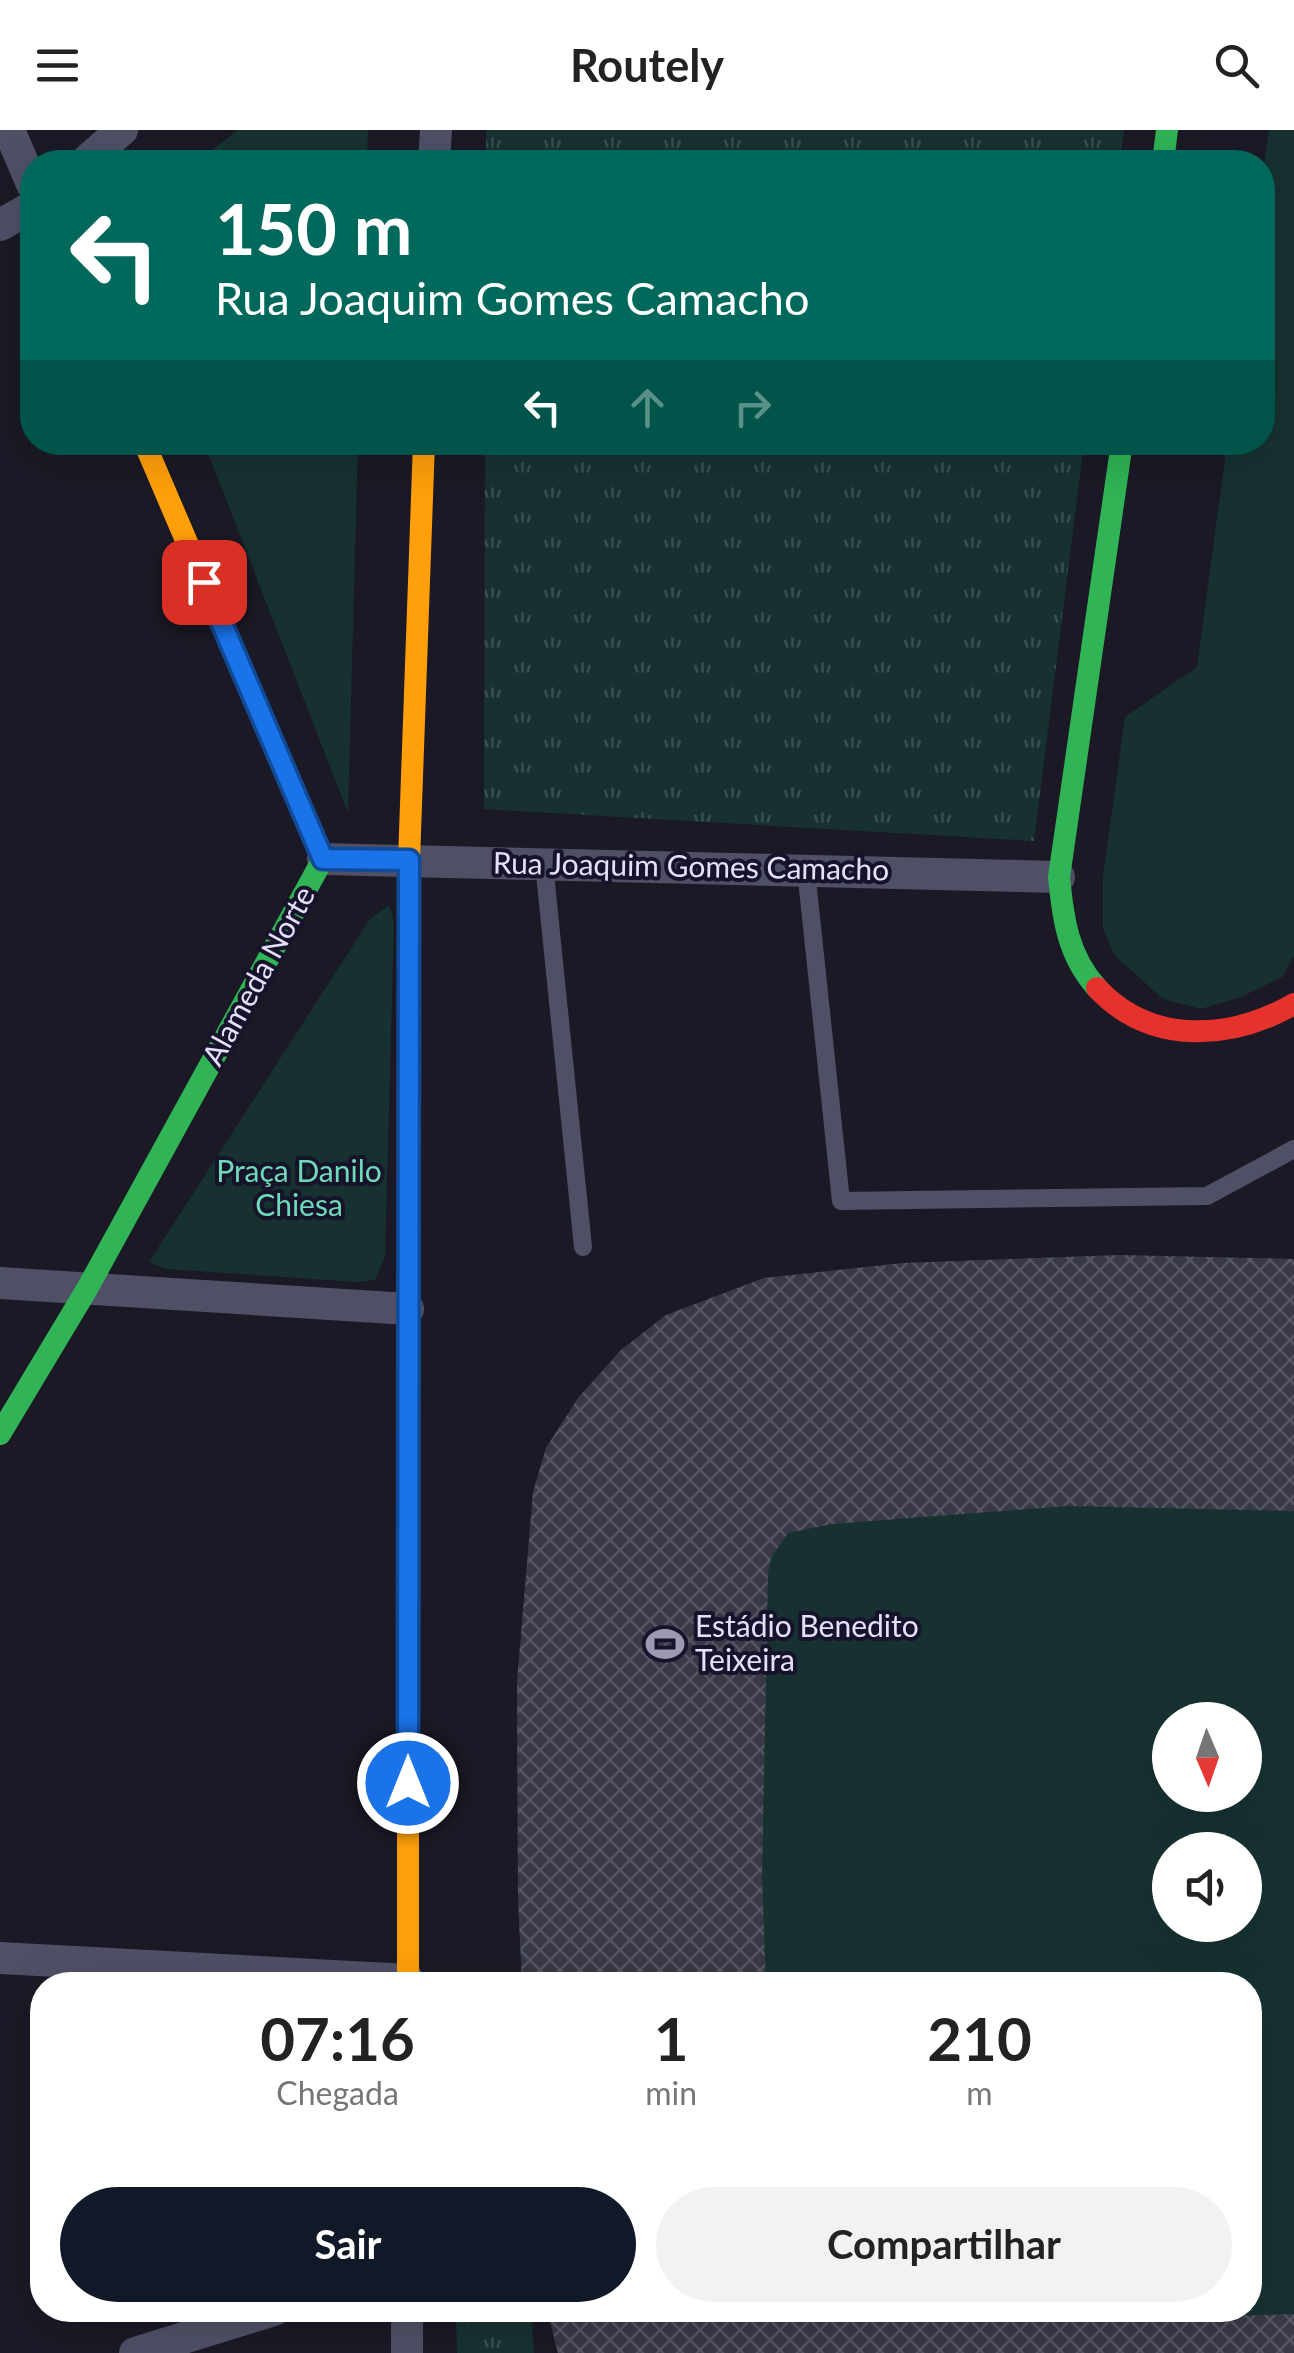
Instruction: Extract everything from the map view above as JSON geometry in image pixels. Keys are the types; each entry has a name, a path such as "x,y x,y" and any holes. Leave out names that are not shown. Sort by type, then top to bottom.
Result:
{"street":[{"path":"9,130 20,156"},
{"path":"100,150 122,130"},
{"name":"Alameda Norte","path":"0,1434 88,1289 323,859 150,455"},
{"path":"408,1972 409,860 424,455"},
{"path":"1120,455 1059,877 1063,924 1083,972 1107,998 1144,1023 1193,1035 1242,1030 1294,1004"},
{"name":"Rua Joaquim Gomes Camacho","path":"323,859 1059,877"},
{"path":"0,1284 408,1309"},
{"path":"0,1958 238,1972"},
{"path":"136,2353 235,2322"},
{"path":"407,2322 407,2353"}],"lane":[{"path":"544,864 583,1247"},
{"path":"806,870 841,1201 1207,1196 1294,1149"}],"green space":[{"path":"237,130 368,130 367,150 213,150"},
{"path":"486,130 1124,130 1122,150 486,150"},
{"path":"1269,130 1294,130 1294,956 1282,977 1241,997 1201,1009 1163,999 1114,955 1103,928 1103,876 1125,717 1197,667 1225,455 1275,455 1275,150 1266,150"},
{"path":"209,455 358,455 348,813"},
{"path":"485,455 1082,455 1034,841 484,809"},
{"name":"Praça Danilo Chiesa","path":"389,905 394,922 385,1257 375,1280 167,1269 149,1262 370,919"},
{"name":"Estádio Benedito Teixeira","path":"1119,1255 1294,1259 1294,2353 558,2353 550,2322 1262,2322 1262,1972 521,1972 517,1683 533,1492 546,1448 578,1398 621,1350 666,1315 764,1278 903,1263"},
{"path":"456,2322 532,2322 534,2353 457,2353"}],"building":[{"name":"Estádio Benedito Teixeira","path":"1119,1255 1294,1259 1294,1511 1067,1506 832,1524 788,1533 771,1558 768,1574 762,1876 766,1972 521,1972 517,1682 533,1492 546,1448 578,1398 621,1350 666,1315 764,1278 903,1263"},
{"path":"1294,2314 1294,2353 558,2353 550,2322 1262,2322 1262,2315"}],"traffic: fast":[{"path":"1164,150 1167,130"},
{"path":"1097,988 1073,950 1059,877 1120,455"},
{"path":"0,1434 87,1289 323,859 215,608"},
{"path":"408,1608 409,1053"}],"traffic: slow":[{"path":"150,455 215,608"},
{"path":"409,1053 409,860 424,455"},
{"path":"408,1608 408,1972"}],"traffic: jam":[{"path":"1097,988 1118,1007 1142,1020 1192,1031 1244,1025 1294,1004"}],"place":[{"name":"Estádio Benedito Teixeira","path":"665,1644"}],"route":[{"path":"204,582 323,859 409,860 408,1783"}]}
